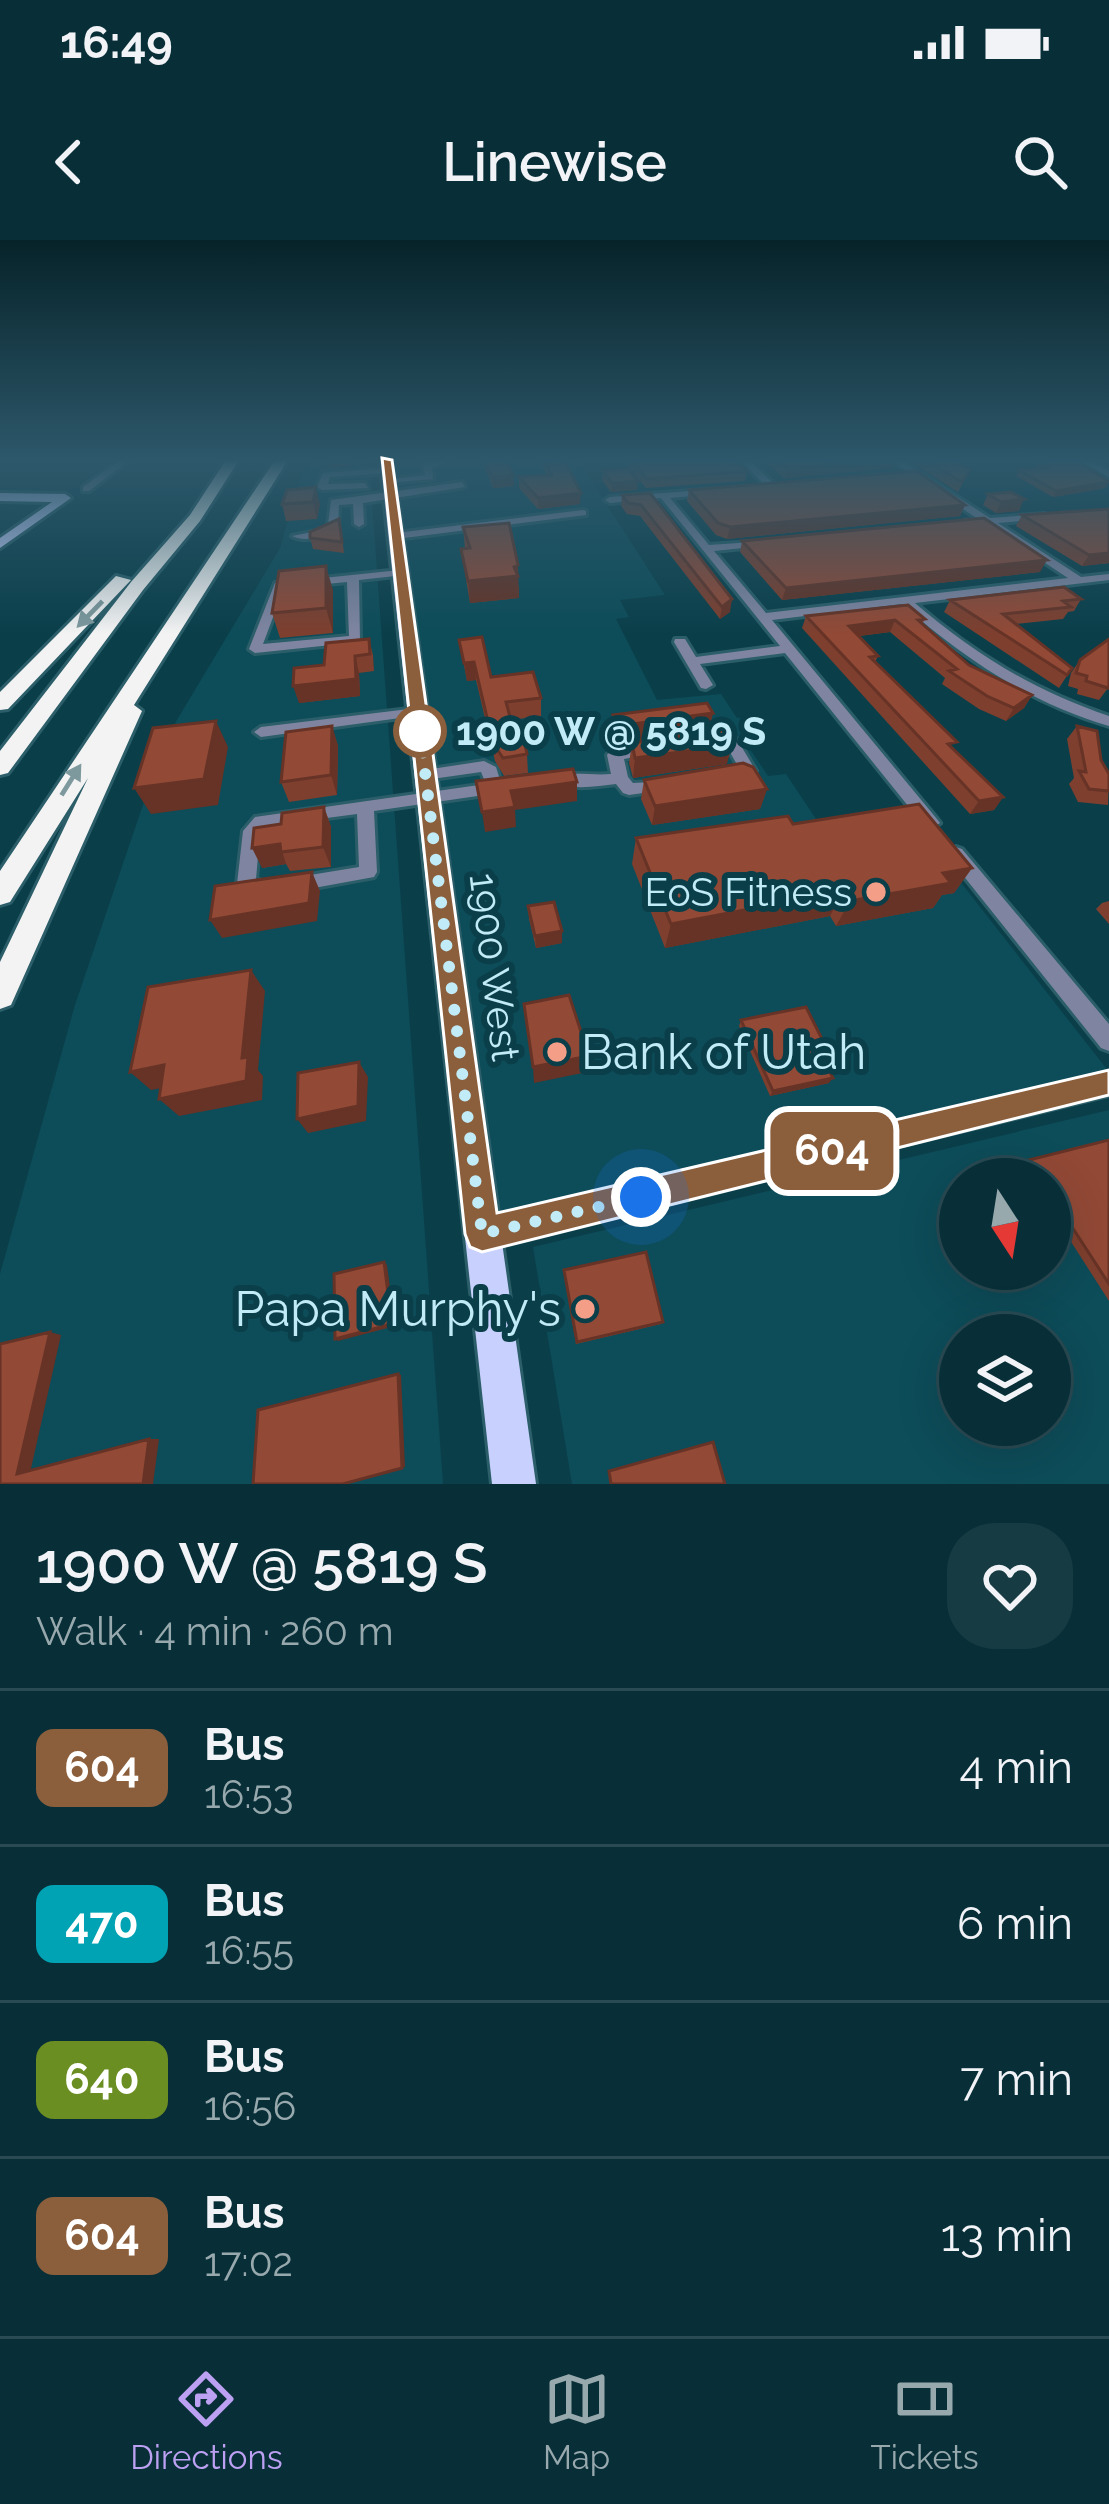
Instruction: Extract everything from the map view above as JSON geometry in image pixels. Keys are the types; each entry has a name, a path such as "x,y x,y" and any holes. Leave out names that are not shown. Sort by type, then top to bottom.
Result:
{"highway":[{"path":"0,704 178,518"},
{"path":"0,767 195,518"},
{"path":"5,887 244,518"},
{"path":"0,994 156,651"}],"main road":[{"path":"0,544 36,518"},
{"name":"1900 West","path":"391,518 514,1484"}],"street":[{"path":"333,518 333,526"},
{"path":"359,518 359,524"},
{"path":"298,532 359,524 364,518"},
{"path":"682,518 1109,1041"},
{"path":"983,518 1078,580"},
{"path":"956,524 1020,518"},
{"path":"706,548 767,542"},
{"path":"353,578 355,639 255,649 279,585 400,573"},
{"path":"763,616 1109,577"},
{"path":"904,600 965,654 1008,682 1059,706 1109,721"},
{"path":"680,642 706,685"},
{"path":"692,661 789,649"},
{"path":"261,732 417,712"},
{"path":"682,782 629,789 620,778 615,755 722,740 732,742 748,771 724,776"},
{"path":"365,807 365,874 260,889 246,884 253,831 261,821 365,807 484,766 495,789"},
{"path":"539,782 620,778"},
{"path":"427,787 517,785"},
{"path":"482,1234 1109,1084"}],"shaded area":[{"path":"289,518 373,518 443,1484 0,1484 0,1274 75,1005 165,740 280,548"},
{"path":"401,518 615,518 665,595 620,600 629,617 616,619 657,700 721,694 737,718 749,717 764,739 746,743 768,776 786,774 826,834 912,820 1109,1072 493,1214"},
{"path":"1109,1110 1109,1484 572,1484 533,1247"}],"building":[{"path":"651,518 669,518 732,599 722,607"},
{"path":"714,518 826,518 730,527"},
{"path":"984,518 1047,560 786,588 742,541"},
{"path":"1027,518 1109,518 1109,553 1089,555"},
{"path":"339,519 342,542 310,538 310,532"},
{"path":"509,523 518,576 468,581 461,549 470,548 463,527"},
{"path":"326,566 326,608 272,613 279,571"},
{"path":"1064,587 1081,599 1063,601 1071,607 1003,614 1072,668 1067,675 950,600"},
{"path":"908,605 925,619 918,620 969,665 1032,695 1014,708 987,696 949,671 957,669 895,620 849,626 878,656 870,657 957,742 948,744 1003,797 979,801 806,616"},
{"path":"482,637 491,677 533,672 541,698 506,702 514,732 522,731 527,754 503,758 493,743 474,662 464,663 459,640"},
{"path":"369,639 370,654 355,656 356,679 293,686 294,668 324,665 326,643"},
{"path":"1109,639 1108,688 1076,673 1080,660"},
{"path":"707,703 713,713 618,726 613,715"},
{"path":"216,721 204,779 134,788 153,728"},
{"path":"332,726 331,775 281,782 286,732"},
{"path":"1077,726 1097,731 1109,791 1089,789 1079,771 1086,772"},
{"path":"723,730 732,745 635,758 632,743"},
{"path":"743,763 753,767 767,789 655,806 644,780"},
{"path":"573,769 577,782 511,791 515,807 482,812 476,781"},
{"path":"919,804 972,868 943,873 951,883 850,901 843,891 671,924 636,838 788,816 793,824"},
{"path":"324,807 323,847 281,852 280,844 252,848 254,828 281,824 282,813"},
{"path":"312,872 309,903 210,920 215,886"},
{"path":"554,902 562,931 535,936 528,906"},
{"path":"251,970 242,1058 248,1057 246,1081 159,1099 164,1065 130,1072 148,987"},
{"path":"569,995 589,1056 533,1067 524,1004"},
{"path":"806,1007 822,1039 814,1041 833,1078 773,1091 741,1020"},
{"path":"359,1062 358,1106 297,1119 298,1073"},
{"path":"1109,1140 1109,1284 1071,1225 1071,1158 1037,1158"},
{"path":"646,1252 663,1322 577,1342 564,1270"},
{"path":"384,1262 392,1324 335,1339 334,1274"},
{"path":"50,1332 17,1474 149,1439 143,1484 0,1484 0,1344"},
{"path":"398,1374 402,1468 343,1484 253,1484 258,1410"},
{"path":"713,1442 725,1484 611,1484 609,1471"}],"bus line":[{"name":"604","path":"393,518 482,1234 1109,1084"}],"place":[{"name":"1900 W @ 5819 S","path":"420,731"},
{"name":"EoS Fitness","path":"876,892"},
{"name":"Bank of Utah","path":"557,1052"},
{"name":"Papa Murphy's","path":"585,1309"}],"route":[{"path":"420,731 482,1234 641,1197"}]}
